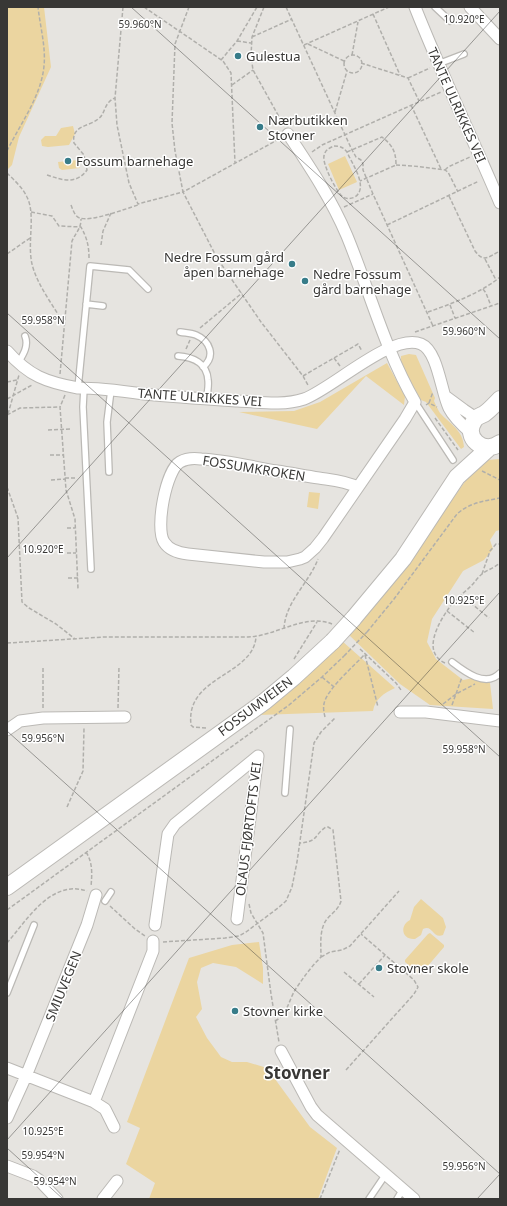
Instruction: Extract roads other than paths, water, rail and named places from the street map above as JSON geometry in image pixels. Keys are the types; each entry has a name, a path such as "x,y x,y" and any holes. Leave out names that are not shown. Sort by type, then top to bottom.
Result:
{"street":[{"name":"TANTE ULRIKKES VEI","path":"415,7 438,64 500,202"},
{"path":"470,7 500,38"},
{"path":"288,134 321,184 347,235 389,348 405,384 415,402"},
{"name":"TANTE ULRIKKES VEI","path":"7,351 19,369 59,384 81,388 207,399 279,403 298,401 314,395 368,359 389,348 412,342 420,343 428,348 435,361 449,408 473,437"},
{"path":"445,396 464,410 480,416 494,414 500,418"},
{"name":"FOSSUMVEIEN","path":"7,887 264,702 333,641 403,559 457,477 473,437 472,425 500,399"},
{"name":"FOSSUMKROKEN","path":"357,487 337,481 227,462 203,459 186,459 173,468 168,481 160,528 164,542 174,551 188,554 264,562 287,562 300,559 309,554 315,548 406,419 415,402"},
{"name":"FOSSUMVEIEN","path":"473,437 481,446 496,446"},
{"name":"FOSSUMVEIEN","path":"457,477 496,446"},
{"path":"400,712 426,712 500,721"},
{"path":"7,730 20,721 43,718 121,718"},
{"name":"OLAUS FJØRTOFTS VEI","path":"155,925 168,834 175,824 258,756 237,919"},
{"name":"SMIUVEGEN","path":"7,1118 26,1076 87,925 97,896"},
{"path":"94,1102 153,951 153,941"},
{"path":"281,1051 310,1107 317,1115 414,1199"},
{"path":"7,1068 94,1102 105,1109 114,1127"},
{"path":"7,1166 33,1176 39,1180 56,1199"},
{"path":"104,1199 117,1180"}],"lane":[{"path":"435,7 450,21"},
{"path":"438,64 464,54"},
{"path":"91,569 81,388 90,266 129,270 148,289"},
{"path":"86,304 103,306"},
{"path":"180,332 198,336 210,348 210,360 203,367"},
{"path":"19,369 25,352 25,336"},
{"path":"178,356 191,357 200,362 208,378 207,399"},
{"path":"110,472 107,422 111,390"},
{"path":"415,402 453,460"},
{"path":"452,662 464,671 484,679 491,679 500,673"},
{"path":"284,793 290,729"},
{"path":"97,896 111,892"},
{"path":"7,993 34,925"},
{"path":"369,1199 386,1174"},
{"path":"396,1199 403,1189"}],"place":[{"name":"Gulestua","path":"238,56"},
{"name":"Nærbutikken Stovner","path":"260,127"},
{"name":"Fossum barnehage","path":"68,161"},
{"name":"Nedre Fossum gård åpen barnehage","path":"292,264"},
{"name":"Nedre Fossum gård barnehage","path":"305,281"},
{"name":"Stovner skole","path":"379,968"},
{"name":"Stovner kirke","path":"235,1011"}],"district":[{"name":"Stovner","path":"297,1072"}]}
